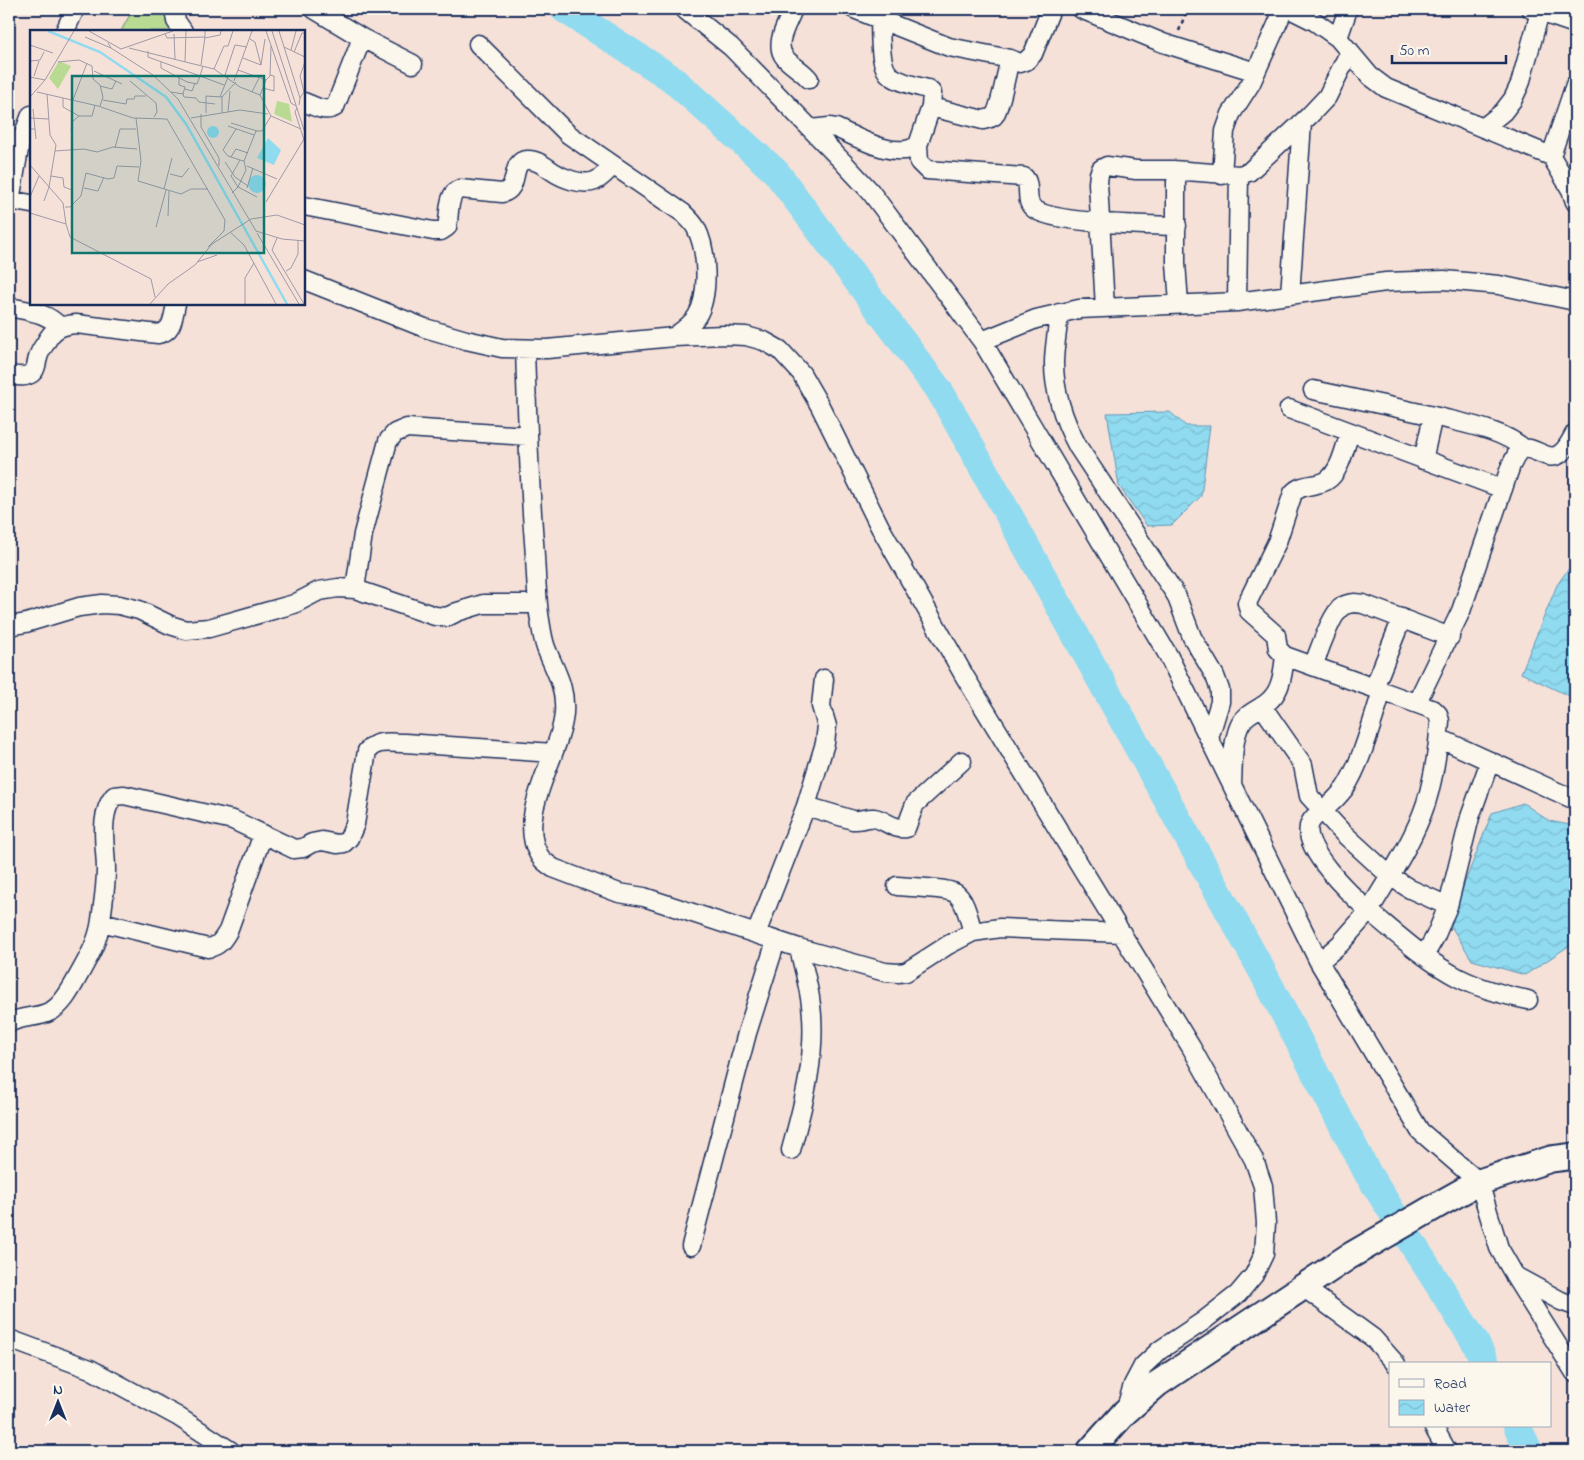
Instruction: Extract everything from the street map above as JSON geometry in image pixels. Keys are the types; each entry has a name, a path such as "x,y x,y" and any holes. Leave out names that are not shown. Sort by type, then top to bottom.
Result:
{"street":[{"path":"65,30 75,9"},
{"path":"174,9 176,21 181,30"},
{"path":"314,9 362,38 413,64"},
{"path":"684,9 731,47 870,191 982,341 1168,655 1319,962 1420,1131 1479,1182 1499,1248 1575,1373"},
{"path":"793,9 780,45 781,52 786,59 802,70 809,79"},
{"path":"854,9 949,47 1010,59 1020,63 1030,58 1051,9"},
{"path":"1081,9 1172,46 1256,72"},
{"path":"1237,302 1230,175 1225,131 1232,114 1256,72 1284,9"},
{"path":"1290,9 1314,21 1344,45 1370,76 1386,88 1551,156 1564,176 1575,202"},
{"path":"1105,308 1102,222 1098,183 1099,174 1102,169 1107,166 1136,170 1230,175 1249,172 1302,123 1327,96 1344,45 1348,9"},
{"path":"1483,128 1503,112 1513,99 1520,84 1535,10 1575,24"},
{"path":"880,19 882,60 886,71 898,80 932,93 931,106 918,145 920,162 927,170 1024,177 1028,184 1028,200 1031,207 1038,212 1050,216 1102,222 1177,226"},
{"path":"305,102 324,110 330,110 335,107 362,38"},
{"path":"478,44 568,134 683,213 695,225 701,239 705,259 704,295 697,316 692,323 674,337"},
{"path":"931,106 983,120 989,119 995,115 999,104 1010,59"},
{"path":"1551,156 1574,92"},
{"path":"30,117 20,144 9,200 30,204"},
{"path":"1290,295 1302,123"},
{"path":"811,129 836,128 880,148 906,150 918,145"},
{"path":"305,206 433,231 442,231 447,227 450,216 451,195 455,191 508,192 512,187 518,165 527,160 534,161 559,175 585,183 598,180 613,166"},
{"path":"1179,171 1176,182 1176,262 1179,303"},
{"path":"305,280 426,328 502,348 547,349 674,337 746,336 764,341 780,350 801,373 820,406 880,527 960,669 1191,1047 1254,1160 1263,1186 1266,1224 1264,1254 1254,1276 1238,1294 1202,1322 1160,1350 1143,1366 1133,1385 1125,1412"},
{"path":"982,341 1036,319 1079,309 1179,303 1237,302 1386,282 1444,280 1499,285 1575,301"},
{"path":"9,375 25,376 32,373 36,368 38,356 46,341 51,333 60,327 76,324 158,334 163,333 170,327 176,305"},
{"path":"9,306 43,314 53,319 60,327"},
{"path":"1060,313 1054,362 1055,382 1065,422 1078,448 1176,595 1192,637 1216,676 1220,690 1220,702 1209,738"},
{"path":"525,349 527,436 538,604 546,648 561,680 564,699 564,715 533,815 533,840 544,862 553,868 619,893 644,897 799,948 898,974 906,972 948,945 973,932 1000,928 1122,933"},
{"path":"1313,390 1433,416 1487,430 1518,443 1524,449"},
{"path":"1289,409 1503,489"},
{"path":"1422,460 1433,416"},
{"path":"355,589 363,534 388,441 395,433 407,428 527,436"},
{"path":"1319,962 1340,944 1369,912 1414,833 1426,803 1434,774 1439,738 1440,720 1434,710 1417,702 1378,690 1285,656 1278,649 1276,635 1249,611 1247,603 1277,542 1294,493 1297,488 1325,481 1332,475 1350,432"},
{"path":"1417,702 1450,637 1474,577 1511,465 1519,452 1524,449 1531,449 1548,456 1556,456 1563,452 1575,433"},
{"path":"9,626 26,623 79,607 102,604 119,605 139,610 170,625 186,630 209,628 294,604 319,591 338,588 355,589 435,616 447,617 484,604 538,604"},
{"path":"1313,666 1334,616 1342,607 1351,603 1363,604 1450,637"},
{"path":"1402,618 1356,765 1345,787 1330,804 1311,820 1308,828 1309,838 1322,860 1349,894 1424,956 1458,978 1495,993 1528,1000"},
{"path":"1232,785 1239,726 1246,716 1271,699 1279,688 1285,656"},
{"path":"756,934 806,806 826,743 827,732 821,706 824,679"},
{"path":"1262,706 1303,766 1309,796 1343,833 1390,876 1410,889 1448,906"},
{"path":"1439,738 1575,800"},
{"path":"9,1023 50,1012 59,1005 71,989 95,945 101,922 106,872 105,817 107,804 114,796 124,795 233,820 294,849 303,848 312,843 344,843 349,838 355,824 367,751 372,745 382,742 405,743 553,753"},
{"path":"806,806 853,820 860,821 873,818 899,829 906,828 915,804 962,761"},
{"path":"1424,956 1435,937 1448,906 1470,818 1490,761"},
{"path":"101,922 208,948 216,947 228,931 263,834"},
{"path":"897,886 946,890 955,893 963,903 973,932"},
{"path":"692,1246 747,1033 776,941"},
{"path":"791,1150 806,1098 812,1055 813,1027 811,1004 799,948"},
{"path":"1090,1451 1125,1412 1157,1384 1348,1257 1479,1182 1551,1159 1575,1156"},
{"path":"1515,1276 1561,1301 1575,1306"},
{"path":"1303,1287 1373,1338 1394,1362"},
{"path":"9,1339 90,1369 177,1416 231,1451"},
{"path":"1434,1428 1447,1451"}],"path":[{"path":"1172,46 1187,9"}],"green space":[{"path":"133,9 164,9 178,30 122,30"}],"water":[{"path":"1170,412 1186,426 1210,426 1201,496 1172,525 1147,526 1119,486 1107,413"},
{"path":"1575,560 1575,699 1521,673 1557,585"},
{"path":"1523,803 1549,821 1575,826 1575,942 1525,975 1472,960 1449,923 1492,813"}],"waterway":[{"path":"564,9 671,78 776,172 941,393 1261,969 1368,1174 1475,1342 1485,1362"},
{"path":"1518,1428 1529,1451"}]}
